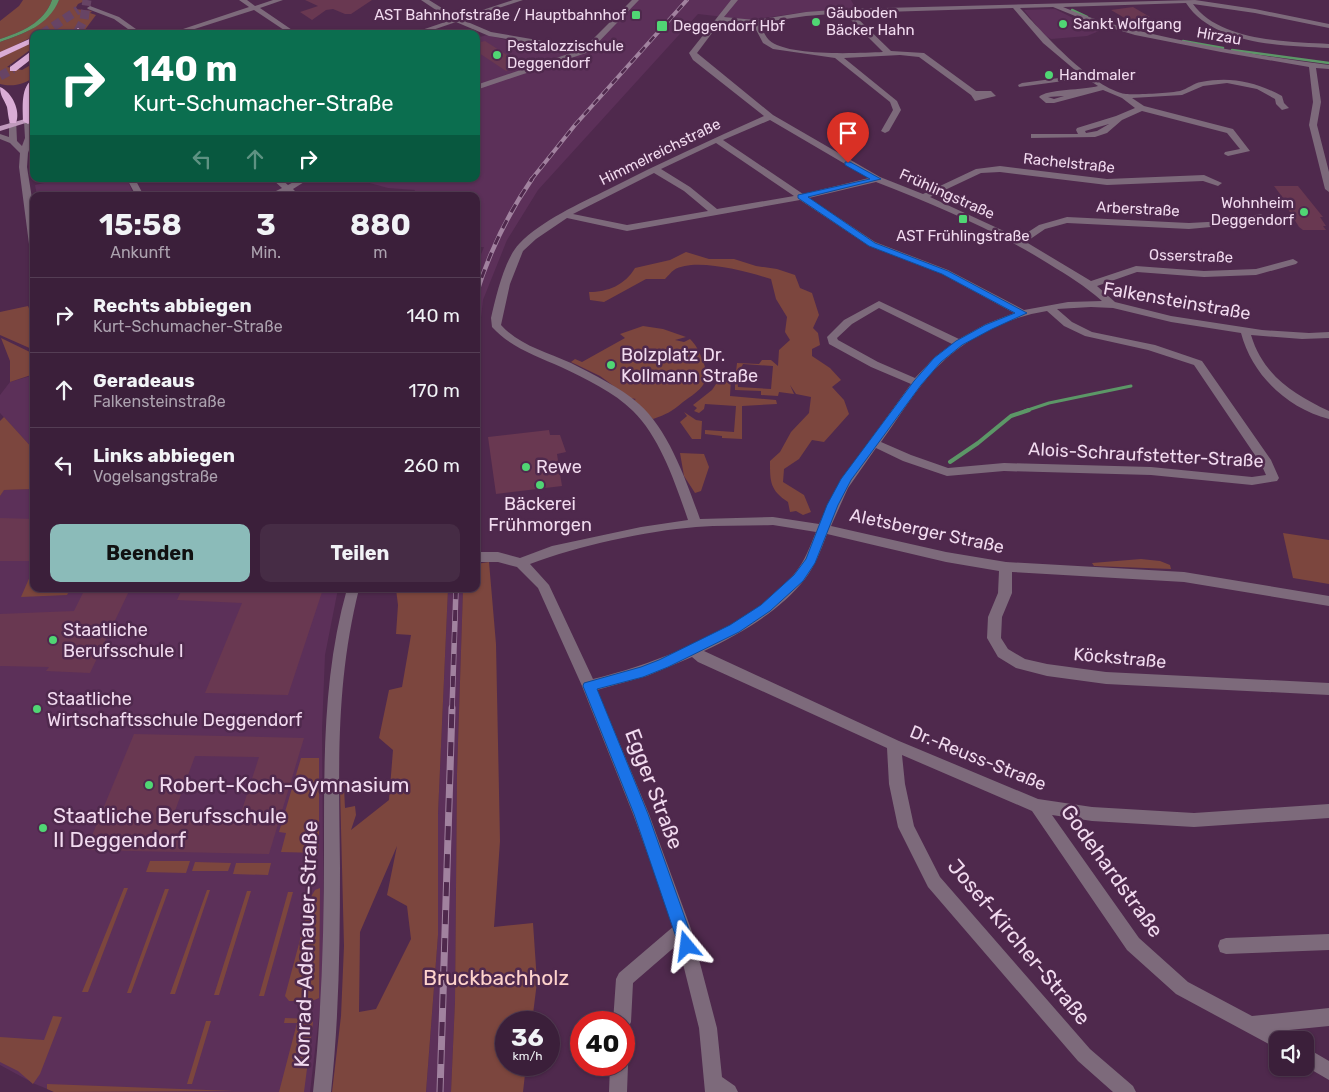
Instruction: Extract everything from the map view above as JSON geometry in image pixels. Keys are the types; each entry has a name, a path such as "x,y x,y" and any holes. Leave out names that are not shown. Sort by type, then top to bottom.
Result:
{"highway":[{"path":"0,56 30,41"},
{"path":"30,55 13,69 30,60"},
{"path":"0,90 8,98 11,105 13,123"},
{"path":"30,91 28,96 30,112"},
{"path":"0,115 11,105"}],"main road":[{"path":"0,122 13,123 30,120"},
{"path":"0,129 13,123"}],"street":[{"path":"242,0 288,30"},
{"path":"184,30 280,0"},
{"path":"424,0 458,20 489,34 586,50"},
{"path":"426,30 520,0"},
{"path":"480,87 586,50 636,0"},
{"path":"719,20 734,0"},
{"path":"880,0 886,9"},
{"path":"719,20 755,22 806,14 989,3 1015,6 1117,1 1188,1 1246,9 1329,26"},
{"path":"1188,1 1200,16 1221,29 1269,41 1329,46"},
{"name":"Hirzau","path":"1054,3 1082,19 1131,32 1224,51 1329,67"},
{"path":"87,5 100,10 135,30"},
{"path":"1015,6 1046,41 1104,88 1125,96 1141,108 1230,131 1246,151 1228,154"},
{"path":"846,11 890,54"},
{"name":"Frühlingstraße","path":"719,20 693,53 696,58 770,117 877,179 923,197 1020,242 1090,285 1112,304"},
{"path":"755,22 766,41 776,47 837,56 921,55 974,93"},
{"path":"837,56 893,101 897,110 885,131"},
{"path":"1312,65 1320,103 1313,125 1329,189"},
{"path":"1022,85 1087,76"},
{"path":"1125,96 1182,93 1202,84 1227,81 1259,87 1278,98 1280,104 1285,108"},
{"path":"1084,92 1104,88"},
{"path":"1034,136 1084,136 1080,130 1120,118 1141,108"},
{"name":"Himmelreichstraße","path":"695,523 688,501 669,458 648,422 636,407 590,377 511,340 496,324 497,310 513,261 520,248 564,215 654,169 770,117"},
{"path":"13,123 14,141"},
{"path":"30,129 24,153 25,186 30,218"},
{"path":"0,136 14,141 24,153"},
{"path":"717,140 872,244 945,272 1023,313"},
{"path":"654,169 687,189 716,212"},
{"name":"Rachelstraße","path":"923,197 979,171 1000,169 1107,182 1204,178 1218,183"},
{"path":"564,215 627,228 801,196 877,179"},
{"path":"280,182 291,192"},
{"path":"280,192 300,182"},
{"name":"Arberstraße","path":"1020,242 1026,234 1066,220 1141,225 1203,226 1247,221 1261,217"},
{"name":"Osserstraße","path":"1090,285 1136,269 1204,274 1256,272 1293,262"},
{"path":"918,383 859,357 834,342 832,337 848,322 879,304 959,343"},
{"name":"Falkensteinstraße","path":"589,686 643,672 693,650 734,629 766,608 799,578 811,560 833,505 846,479 918,383 938,360 959,343 988,327 1023,313 1072,305 1112,304 1169,319 1246,332 1316,337 1329,335"},
{"name":"Alois-Schraufstetter-Straße","path":"874,443 907,458 947,472 1004,466 1151,471 1252,480 1273,478 1267,463 1198,363 1150,347 1089,334 1068,324 1050,308"},
{"path":"1246,332 1250,349 1274,383 1291,397 1329,415"},
{"name":"Aletsberger Straße","path":"521,563 537,555 560,548 641,531 695,523 774,521 824,529 946,557 1006,567 1184,577 1329,601"},
{"path":"480,558 498,558 521,563"},
{"name":"Egger Straße","path":"521,563 543,585 589,686 641,814 683,929 708,1028 719,1089"},
{"name":"Köckstraße","path":"1006,567 1005,593 995,617 994,638 1003,653 1021,664 1047,670 1106,678 1329,689"},
{"name":"Konrad-Adenauer-Straße","path":"322,1092 330,999 332,731 338,653 352,592"},
{"name":"Dr.-Reuss-Straße","path":"693,650 703,658 894,745 1037,806 1092,814 1194,820 1329,812"},
{"name":"Josef-Kircher-Straße","path":"894,745 897,784 906,827 934,882 1084,1055 1127,1092"},
{"name":"Godehardstraße","path":"1037,806 1133,944 1182,988 1269,1034"},
{"path":"623,1011 625,979 683,929"},
{"path":"1226,946 1329,942"},
{"path":"1252,1024 1329,1017"},
{"path":"1314,1062 1329,1071"},
{"path":"618,1092 619,1076"}],"shaded area":[{"path":"52,0 59,0 49,16 35,27 0,42 0,39 31,26 38,21"},
{"path":"632,0 851,0 856,9 798,13 750,20 698,14 538,190 507,240 483,300 480,326 480,257 484,247 480,247 480,192 414,192 415,190 388,188 366,182 480,182 480,37 487,35 506,40 584,50"},
{"name":"Sankt Wolfgang","path":"1055,9 1079,21 1104,29 1087,36 1051,39 1044,35 1024,10"},
{"path":"48,182 128,182 132,192 36,192 35,185"},
{"path":"30,376 30,446 0,413 0,395 10,382"},
{"path":"30,489 30,592 337,592 325,655 322,730 324,975 310,1092 55,1092 35,1084 0,1065 0,496 3,490"},
{"path":"448,592 463,592 457,774 455,1001 451,1092 426,1092 438,935 438,814"}],"green space":[{"path":"23,0 52,0 38,21 24,30 0,39 0,21 19,6"},
{"path":"59,0 87,0 78,4 75,9 92,11 90,13 96,15 85,30 30,30 30,38 0,53 0,42 27,32 54,9"},
{"path":"30,43 30,50 7,67 22,70 30,65 30,80 18,85 0,84 0,58"},
{"path":"686,252 709,259 734,259 756,266 777,269 795,275 800,288 812,293 819,315 813,328 818,333 820,345 812,349 812,356 830,368 841,380 832,387 844,400 849,414 824,442 812,440 799,459 784,469 783,482 804,495 811,512 803,515 796,511 790,512 788,502 782,498 772,485 770,461 780,452 791,432 809,413 811,397 796,394 790,385 794,394 779,392 778,396 761,395 761,391 735,390 735,379 737,379 738,387 771,389 773,366 743,364 739,372 736,372 737,363 759,364 762,360 771,360 778,366 779,350 790,340 785,332 787,317 776,299 771,279 722,267 708,265 683,266 674,270 665,279 646,279 604,302 590,300 589,292 603,291 621,283 635,268 670,260"},
{"path":"28,306 30,311 30,348 0,335 0,312"},
{"path":"643,326 663,329 686,337 675,340 684,342 690,339 700,353 706,374 706,380 700,389 672,410 653,419 634,400 636,399 630,398 600,376 571,362 575,359 582,362 625,338 620,334"},
{"path":"1,338 30,352 30,375 10,382 10,361"},
{"path":"720,378 731,378 730,396 776,400 777,404 742,406 742,439 722,438 722,436 705,434 705,430 734,432 736,406 705,404 704,409 699,413 694,411 697,408 693,405 712,390"},
{"path":"684,412 696,420 702,421 701,439 692,439 680,422 687,416"},
{"path":"4,417 30,446 30,489 4,490 0,496 0,421"},
{"path":"680,453 704,454 709,467 701,491 695,493 684,476"},
{"path":"1283,533 1329,540 1329,584 1293,578"},
{"path":"1141,559 1160,561 1170,565 1171,569 1094,566 1092,563"},
{"name":"Bruckbachholz","path":"489,562 496,644 500,841 494,927 533,923 537,982 533,1011 495,1011 495,1076 525,1076 523,1092 451,1092 455,1001 457,774 463,592 480,592 480,563"},
{"path":"30,576 30,592 68,592 67,595 21,597"},
{"path":"396,592 448,592 438,814 438,935 426,1092 332,1092 341,1016 344,946 340,788 342,784 354,782 354,785 344,787 345,808 355,806 356,815 351,830 389,800 393,750 379,738 389,690 402,687 411,635 396,634 398,605","holes":["397,846 387,895 407,906 411,939 376,1009 359,1012 360,932"]},
{"path":"301,758 319,758 319,853 281,852 286,833 279,832"},
{"path":"150,861 190,861 186,873 146,872"},
{"path":"195,862 231,863 228,871 192,871"},
{"path":"236,863 271,863 268,875 233,874"},
{"path":"124,888 128,888 88,992 82,992"},
{"path":"320,888 319,998 312,1001 289,1001 285,996 312,895 315,890"},
{"path":"165,889 169,889 131,993 127,993"},
{"path":"207,890 210,890 175,994 170,994"},
{"path":"247,891 251,891 219,995 214,995"},
{"path":"288,892 293,892 264,996 259,996"},
{"path":"53,1016 62,1017 40,1074 33,1084 18,1071 0,1062 0,1037 44,1040"},
{"path":"285,1018 309,1019 313,1022 304,1092 279,1092 297,1023 284,1023"},
{"path":"206,1021 211,1021 192,1084 187,1084"},
{"path":"47,1084 234,1091 54,1092 47,1089"}],"building":[{"path":"305,0 372,0 351,14 345,14 333,9 326,10 312,20 300,12 318,6"},
{"path":"1133,7 1150,17 1128,20 1111,10"},
{"name":"Pestalozzischule Deggendorf","path":"485,41 522,66 506,71 480,54 480,42"},
{"name":"Wohnheim Deggendorf","path":"1274,186 1298,186 1323,217 1320,217 1326,226 1323,226 1326,230 1303,230 1299,227 1286,206 1289,206"},
{"name":"Rewe","path":"549,430 550,435 560,435 566,452 557,454 562,486 496,494 488,437"},
{"path":"0,518 30,519 30,561 0,561"},
{"name":"Staatliche Berufsschule I","path":"84,592 129,592 90,673 46,671 49,667 0,666 0,614 74,611"},
{"path":"181,592 322,592 288,695 205,693 242,603 177,600"},
{"name":"Robert-Koch-Gymnasium","path":"134,734 304,738 269,854 86,850","holes":["195,756 259,757 241,813 175,811"]}],"waterway":[{"path":"1072,10 1087,17"},
{"path":"1183,41 1223,48"},
{"path":"1232,50 1329,63"},
{"path":"1025,411 1049,403 1131,386"},
{"path":"950,462 978,443 1011,416 1029,410"}],"tunnel":[{"path":"79,30 84,20 87,0"},
{"path":"48,30 78,10"},
{"path":"0,76 13,69"}],"railway":[{"path":"531,180 575,125 687,0"},
{"path":"480,284 499,235 532,179"},
{"path":"452,709 456,592"},
{"path":"440,1092 452,708"}],"place":[{"name":"AST Bahnhofstraße / Hauptbahnhof","path":"636,15"},
{"name":"Gäuboden Bäcker Hahn","path":"816,22"},
{"name":"Sankt Wolfgang","path":"1063,24"},
{"name":"Deggendorf Hbf","path":"662,26"},
{"name":"Pestalozzischule Deggendorf","path":"497,55"},
{"name":"Handmaler","path":"1049,75"},
{"name":"Wohnheim Deggendorf","path":"1304,212"},
{"name":"AST Frühlingstraße","path":"963,219"},
{"name":"Bolzplatz Dr. Kollmann Straße","path":"611,365"},
{"name":"Rewe","path":"526,467"},
{"name":"Bäckerei Frühmorgen","path":"540,485"},
{"name":"Staatliche Berufsschule I","path":"53,640"},
{"name":"Staatliche Wirtschaftsschule Deggendorf","path":"37,709"},
{"name":"Robert-Koch-Gymnasium","path":"149,785"},
{"name":"Staatliche Berufsschule II Deggendorf","path":"43,828"}],"route":[{"path":"687,946 683,929 641,814 589,686 643,672 664,663 734,629 766,608 799,578 811,560 833,505 846,479 918,383 938,360 959,343 988,327 1023,313 945,272 872,244 801,196 877,179 848,163"}]}
